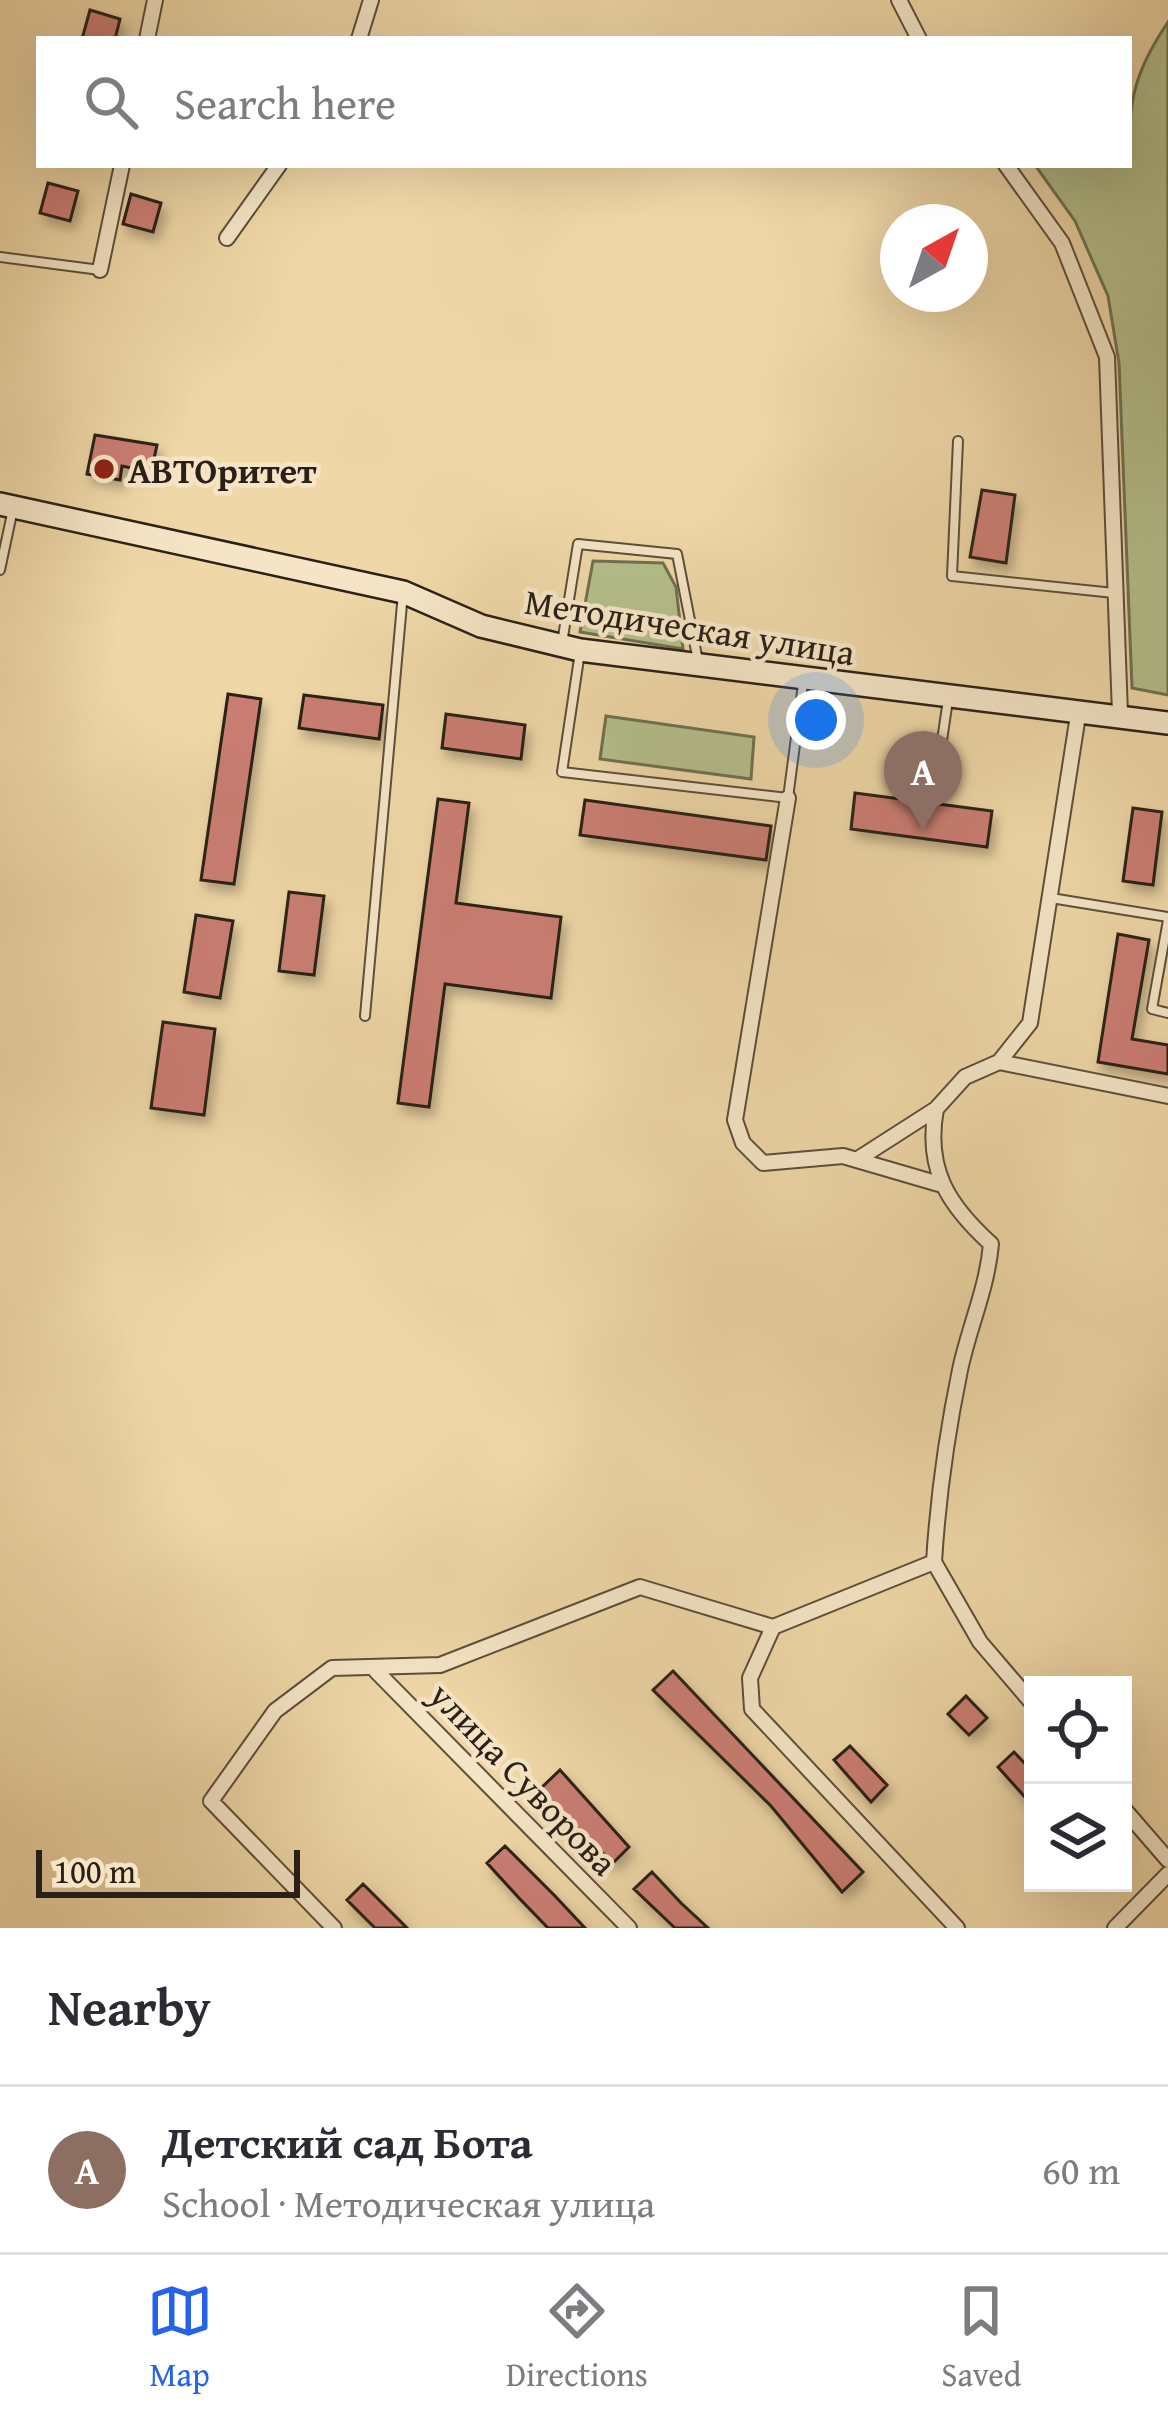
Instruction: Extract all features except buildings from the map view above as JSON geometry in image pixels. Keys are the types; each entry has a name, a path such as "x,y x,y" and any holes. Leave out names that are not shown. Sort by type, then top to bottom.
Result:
{"main road":[{"name":"Методическая улица","path":"7,506 403,592 481,626 571,648 803,681 949,693 1168,723"}],"street":[{"path":"148,36 155,0"},
{"path":"360,36 371,0"},
{"path":"899,0 917,36"},
{"path":"100,270 121,168"},
{"path":"227,238 277,168"},
{"path":"1008,168 1062,243 1107,357 1120,714"},
{"path":"858,1159 936,1109 964,1078 999,1062 1030,1023 1078,709"},
{"path":"788,799 735,1120 742,1143 763,1163 858,1159 939,1184"},
{"path":"999,1062 1168,1096"},
{"path":"936,1109 932,1156 939,1184 992,1244 988,1281 961,1365 938,1501 934,1562 980,1642 1024,1693"},
{"path":"334,1928 211,1802 275,1711 332,1668 376,1671 440,1665 640,1587 773,1628 934,1562"},
{"path":"773,1628 750,1678 752,1709 957,1928"},
{"name":"улица Суворова","path":"376,1671 629,1928"},
{"path":"1132,1818 1168,1860"},
{"path":"1115,1928 1168,1874"}],"lane":[{"path":"0,257 100,270"},
{"path":"958,441 952,576 1115,593"},
{"path":"0,571 7,506"},
{"path":"700,668 677,554 578,544 562,772 788,799 803,681"},
{"path":"364,1016 382,771 403,592"},
{"path":"941,747 949,693"},
{"path":"1049,898 1168,919 1152,1010 1168,1012"}],"green space":[{"path":"1168,22 1168,695 1132,688 1119,363 1108,296 1075,221 1037,168 1132,168 1132,110 1147,58"},
{"path":"593,561 663,563 676,587 683,649 580,632"},
{"path":"606,716 754,737 751,779 600,759"}],"place":[{"name":"АВТОритет","path":"104,469"},
{"name":"Детский сад Бота","path":"923,830"}]}
